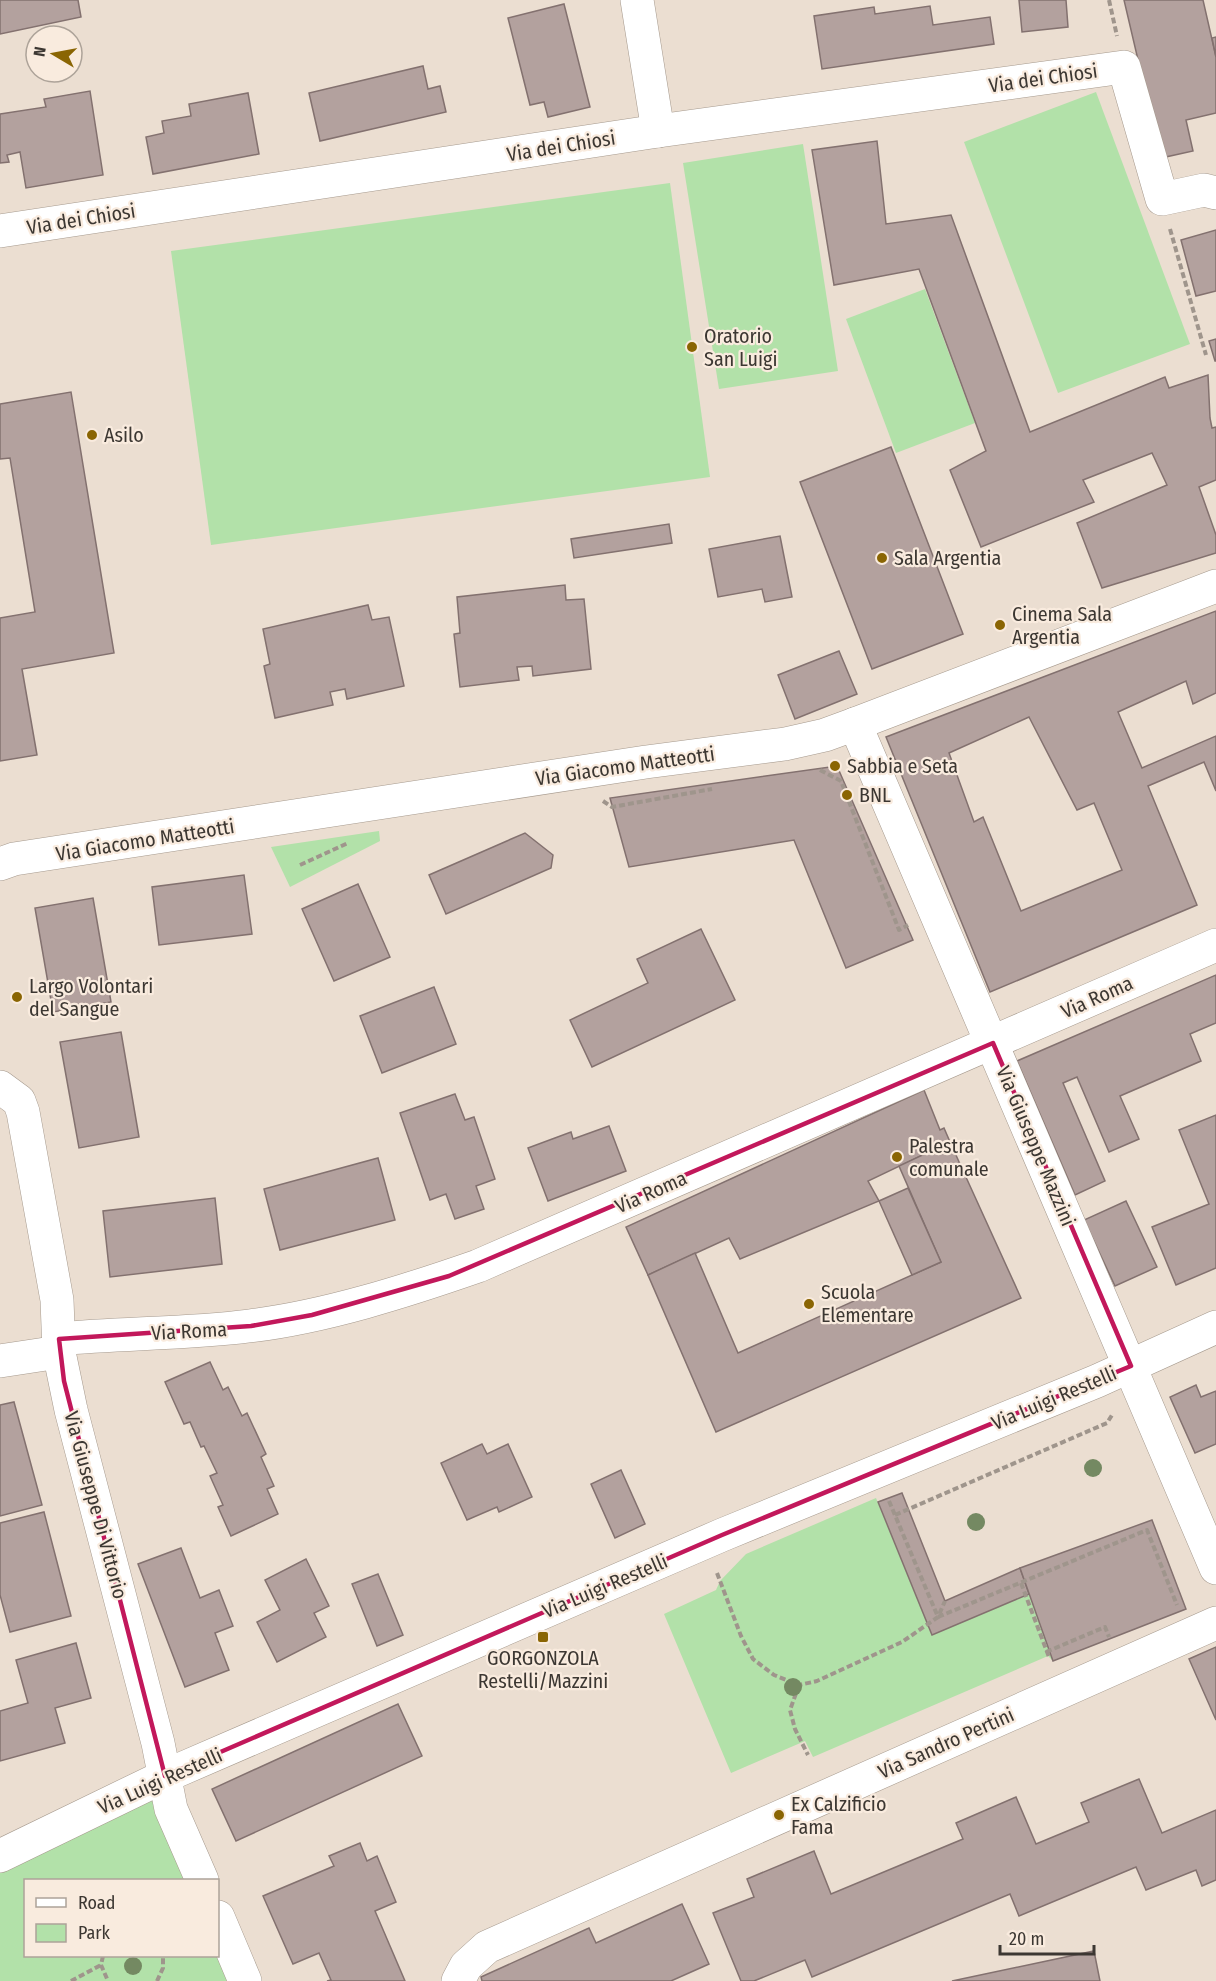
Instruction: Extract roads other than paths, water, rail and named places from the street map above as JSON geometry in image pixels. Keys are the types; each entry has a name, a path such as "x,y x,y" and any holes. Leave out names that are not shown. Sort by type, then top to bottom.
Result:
{"street":[{"path":"637,0 658,131"},
{"name":"Via dei Chiosi","path":"0,231 658,131 1124,66 1162,199 1204,190 1216,193"},
{"name":"Via Giacomo Matteotti","path":"6,862 646,762 785,744 825,735 1216,586"},
{"name":"Via Giuseppe Mazzini","path":"855,724 1216,1568"},
{"name":"Via Roma","path":"0,1361 59,1345 251,1326 321,1312 449,1276 519,1250 1216,945"},
{"name":"Via Giuseppe Di Vittorio","path":"0,1087 19,1101 25,1121 57,1299 59,1345 71,1410 158,1743 171,1809 201,1879"},
{"name":"Via Luigi Restelli","path":"0,1856 165,1776 722,1535 1131,1366 1216,1327"},
{"name":"Via Sandro Pertini","path":"458,1981 466,1965 487,1947 1216,1623"},
{"path":"219,1919 245,1981"}],"place":[{"name":"Oratorio San Luigi","path":"692,347"},
{"name":"Asilo","path":"92,435"},
{"name":"Sala Argentia","path":"882,558"},
{"name":"Cinema Sala Argentia","path":"1000,625"},
{"name":"Sabbia e Seta","path":"835,766"},
{"name":"BNL","path":"847,795"},
{"name":"Largo Volontari del Sangue","path":"17,997"},
{"name":"Palestra comunale","path":"897,1157"},
{"name":"Scuola Elementare","path":"809,1304"},
{"name":"GORGONZOLA Restelli/Mazzini","path":"543,1637"},
{"name":"Ex Calzificio Fama","path":"779,1815"}]}
